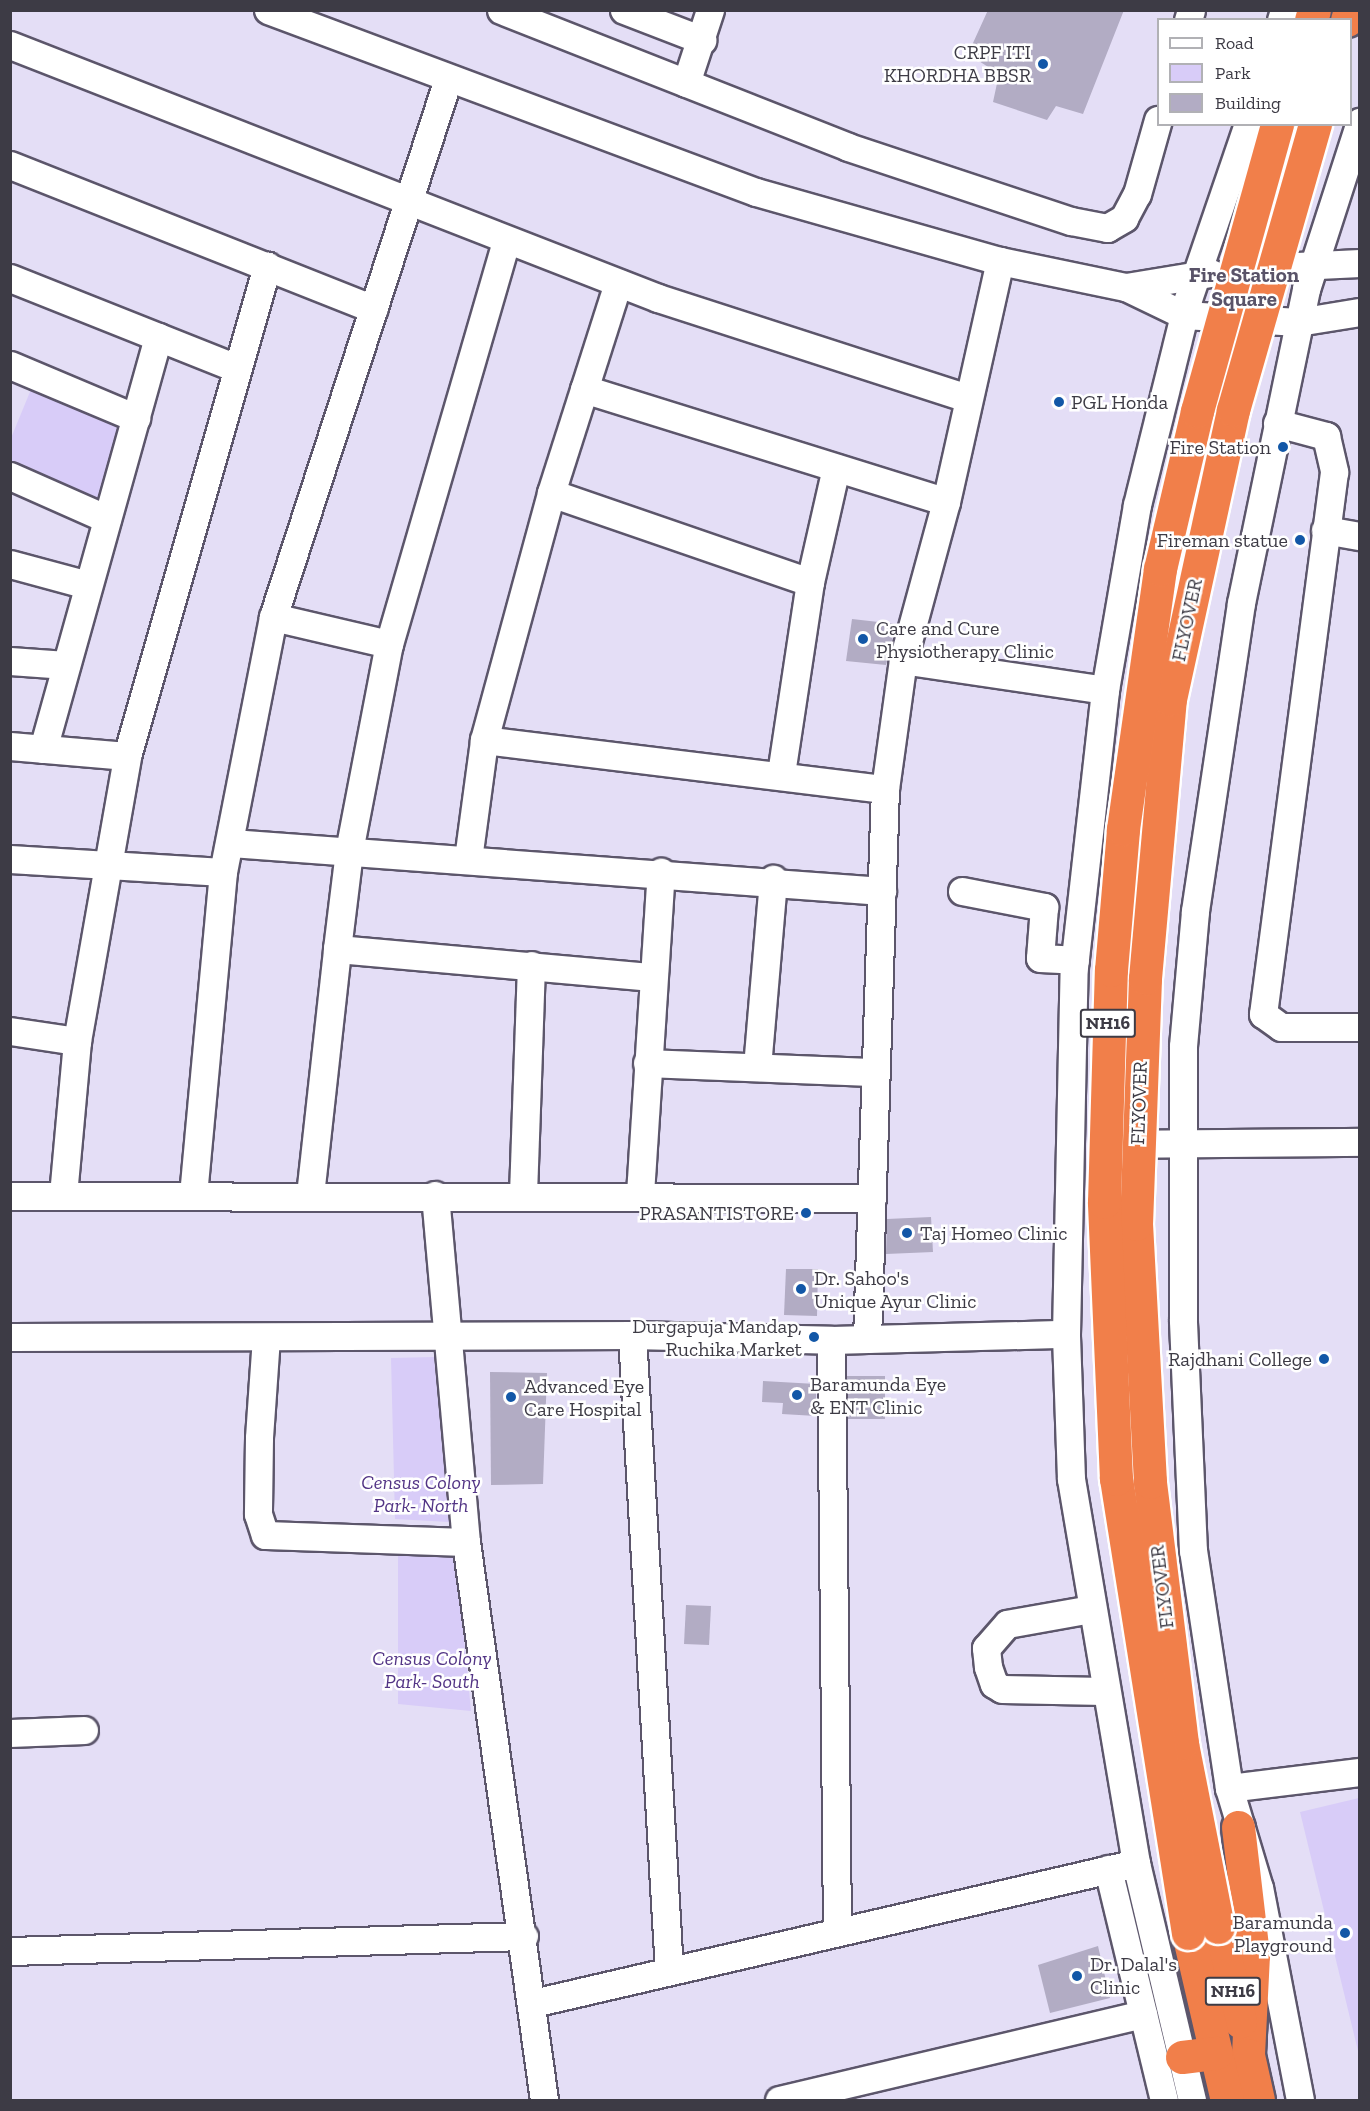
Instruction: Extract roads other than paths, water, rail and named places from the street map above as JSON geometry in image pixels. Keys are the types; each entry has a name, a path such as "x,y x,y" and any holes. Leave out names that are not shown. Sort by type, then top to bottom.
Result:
{"highway":[{"name":"FLYOVER","path":"1248,2055 1203,1930 1116,1479 1104,1202 1111,970 1123,829 1160,569 1197,411 1276,126"},
{"name":"FLYOVER","path":"1216,2053 1182,1743 1150,1482 1136,1224 1144,989 1173,688 1233,410 1314,126"},
{"path":"1238,1827 1253,1955 1248,2055"},
{"path":"1182,2057 1216,2053"},
{"name":"NH16","path":"1216,2053 1227,2100"},
{"name":"NH16","path":"1248,2055 1258,2100"}],"street":[{"path":"268,10 756,192 1000,261 1126,287 1184,315 1298,322 1359,312"},
{"path":"501,10 848,147 1071,221 1107,228 1124,218 1137,194 1157,124"},
{"path":"624,10 702,40"},
{"path":"686,83 710,10"},
{"path":"10,45 506,241 618,282 967,398"},
{"path":"193,1196 223,872 231,843 273,617 448,79"},
{"path":"1300,2100 1259,1888 1238,1827 1228,1788 1193,1551 1182,1141 1183,1046 1195,911 1241,603 1298,322 1314,262 1359,122"},
{"path":"1192,2100 1136,1863 1090,1609 1071,1479 1066,1334 1075,960 1105,690 1137,505 1184,315 1247,126"},
{"path":"10,165 374,309"},
{"path":"310,1195 349,851 389,644 506,241"},
{"path":"867,1339 885,789 903,660 946,502 967,398 1000,261"},
{"path":"1126,287 1197,275 1314,262 1359,263"},
{"path":"63,1196 77,1041 106,863 127,756 267,266"},
{"path":"10,278 236,368"},
{"path":"468,859 484,740 551,493 618,282"},
{"path":"43,748 158,337"},
{"path":"13,373 136,418"},
{"path":"584,389 946,502"},
{"path":"1276,423 1316,430 1331,444 1334,472 1262,1007 1269,1023 1281,1027 1359,1027"},
{"path":"781,773 810,582 836,468"},
{"path":"10,476 107,519"},
{"path":"551,493 810,582"},
{"path":"1325,531 1359,536"},
{"path":"12,569 88,585"},
{"path":"273,617 389,644"},
{"path":"903,660 1105,690"},
{"path":"10,661 66,665"},
{"path":"484,740 781,773 885,789"},
{"path":"10,746 127,756"},
{"path":"231,843 773,879 882,891"},
{"path":"10,859 106,863 223,872"},
{"path":"640,1194 661,872"},
{"path":"757,1067 773,879"},
{"path":"962,891 1044,907 1040,958 1075,960"},
{"path":"337,949 531,964 653,977"},
{"path":"523,1194 531,964"},
{"path":"10,1031 77,1041"},
{"path":"647,1063 876,1072"},
{"path":"1070,1146 1182,1141 1359,1142"},
{"path":"435,1194 444,1336 466,1542 524,1936 543,2100"},
{"path":"10,1196 640,1194 872,1198"},
{"path":"10,1337 632,1335 831,1340 1066,1334"},
{"path":"632,1335 669,1971"},
{"path":"266,1336 258,1449 258,1514 265,1535 466,1542"},
{"path":"831,1340 837,1932"},
{"path":"1090,1609 1007,1624 986,1648 988,1666 994,1684 1002,1689 1104,1691"},
{"path":"10,1732 84,1730"},
{"path":"1228,1788 1359,1772"},
{"path":"533,2003 1136,1863"},
{"path":"1108,1869 1164,2100"},
{"path":"10,1951 524,1936"},
{"path":"779,2100 827,2095 1143,2014"}],"place":[{"name":"CRPF ITI KHORDHA BBSR","path":"1043,64"},
{"name":"PGL Honda","path":"1059,402"},
{"name":"Fire Station","path":"1283,447"},
{"name":"Fireman statue","path":"1300,540"},
{"name":"Care and Cure Physiotherapy Clinic","path":"863,639"},
{"name":"PRASANTISTORE","path":"806,1213"},
{"name":"Taj Homeo Clinic","path":"907,1233"},
{"name":"Dr. Sahoo's Unique Ayur Clinic","path":"801,1289"},
{"name":"Durgapuja Mandap, Ruchika Market","path":"814,1337"},
{"name":"Rajdhani College","path":"1324,1359"},
{"name":"Baramunda Eye & ENT Clinic","path":"797,1395"},
{"name":"Advanced Eye Care Hospital","path":"511,1397"},
{"name":"Baramunda Playground","path":"1345,1933"},
{"name":"Dr. Dalal's Clinic","path":"1077,1976"}],"district":[{"name":"Fire Station Square","path":"1244,287"}],"park label":[{"name":"Census Colony Park- North","path":"421,1494"},
{"name":"Census Colony Park- South","path":"432,1670"}]}
